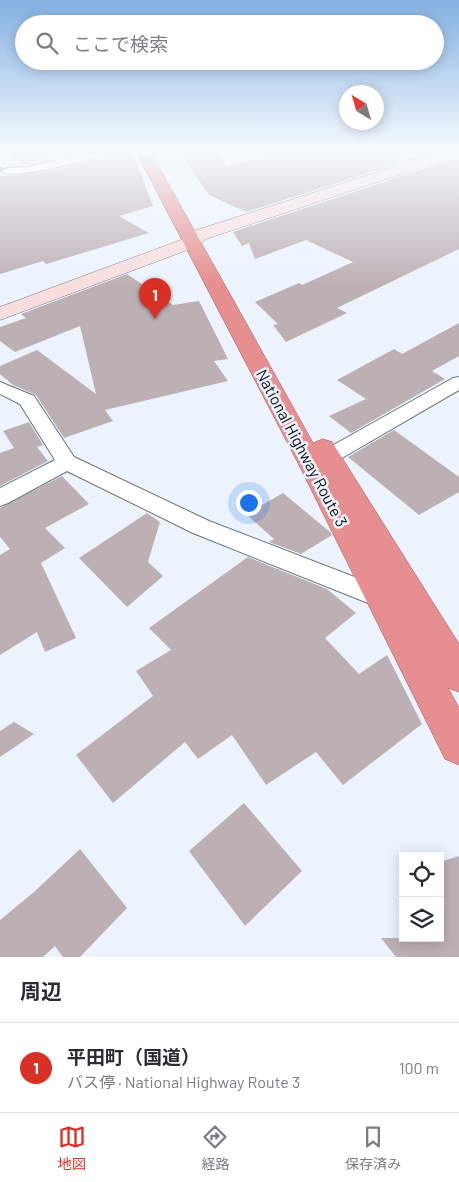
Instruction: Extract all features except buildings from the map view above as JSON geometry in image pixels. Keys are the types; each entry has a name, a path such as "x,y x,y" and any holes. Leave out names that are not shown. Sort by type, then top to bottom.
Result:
{"highway":[{"name":"National Highway Route 3","path":"170,196 414,598 459,676"},
{"name":"National Highway Route 3","path":"176,196 459,746"}],"street":[{"path":"0,314 196,238 322,196"},
{"path":"328,457 459,382"},
{"path":"0,386 27,400 67,462 202,527 382,598 414,598"},
{"path":"0,498 67,462"}],"place":[{"name":"平田町（国道）","path":"155,319"}]}
